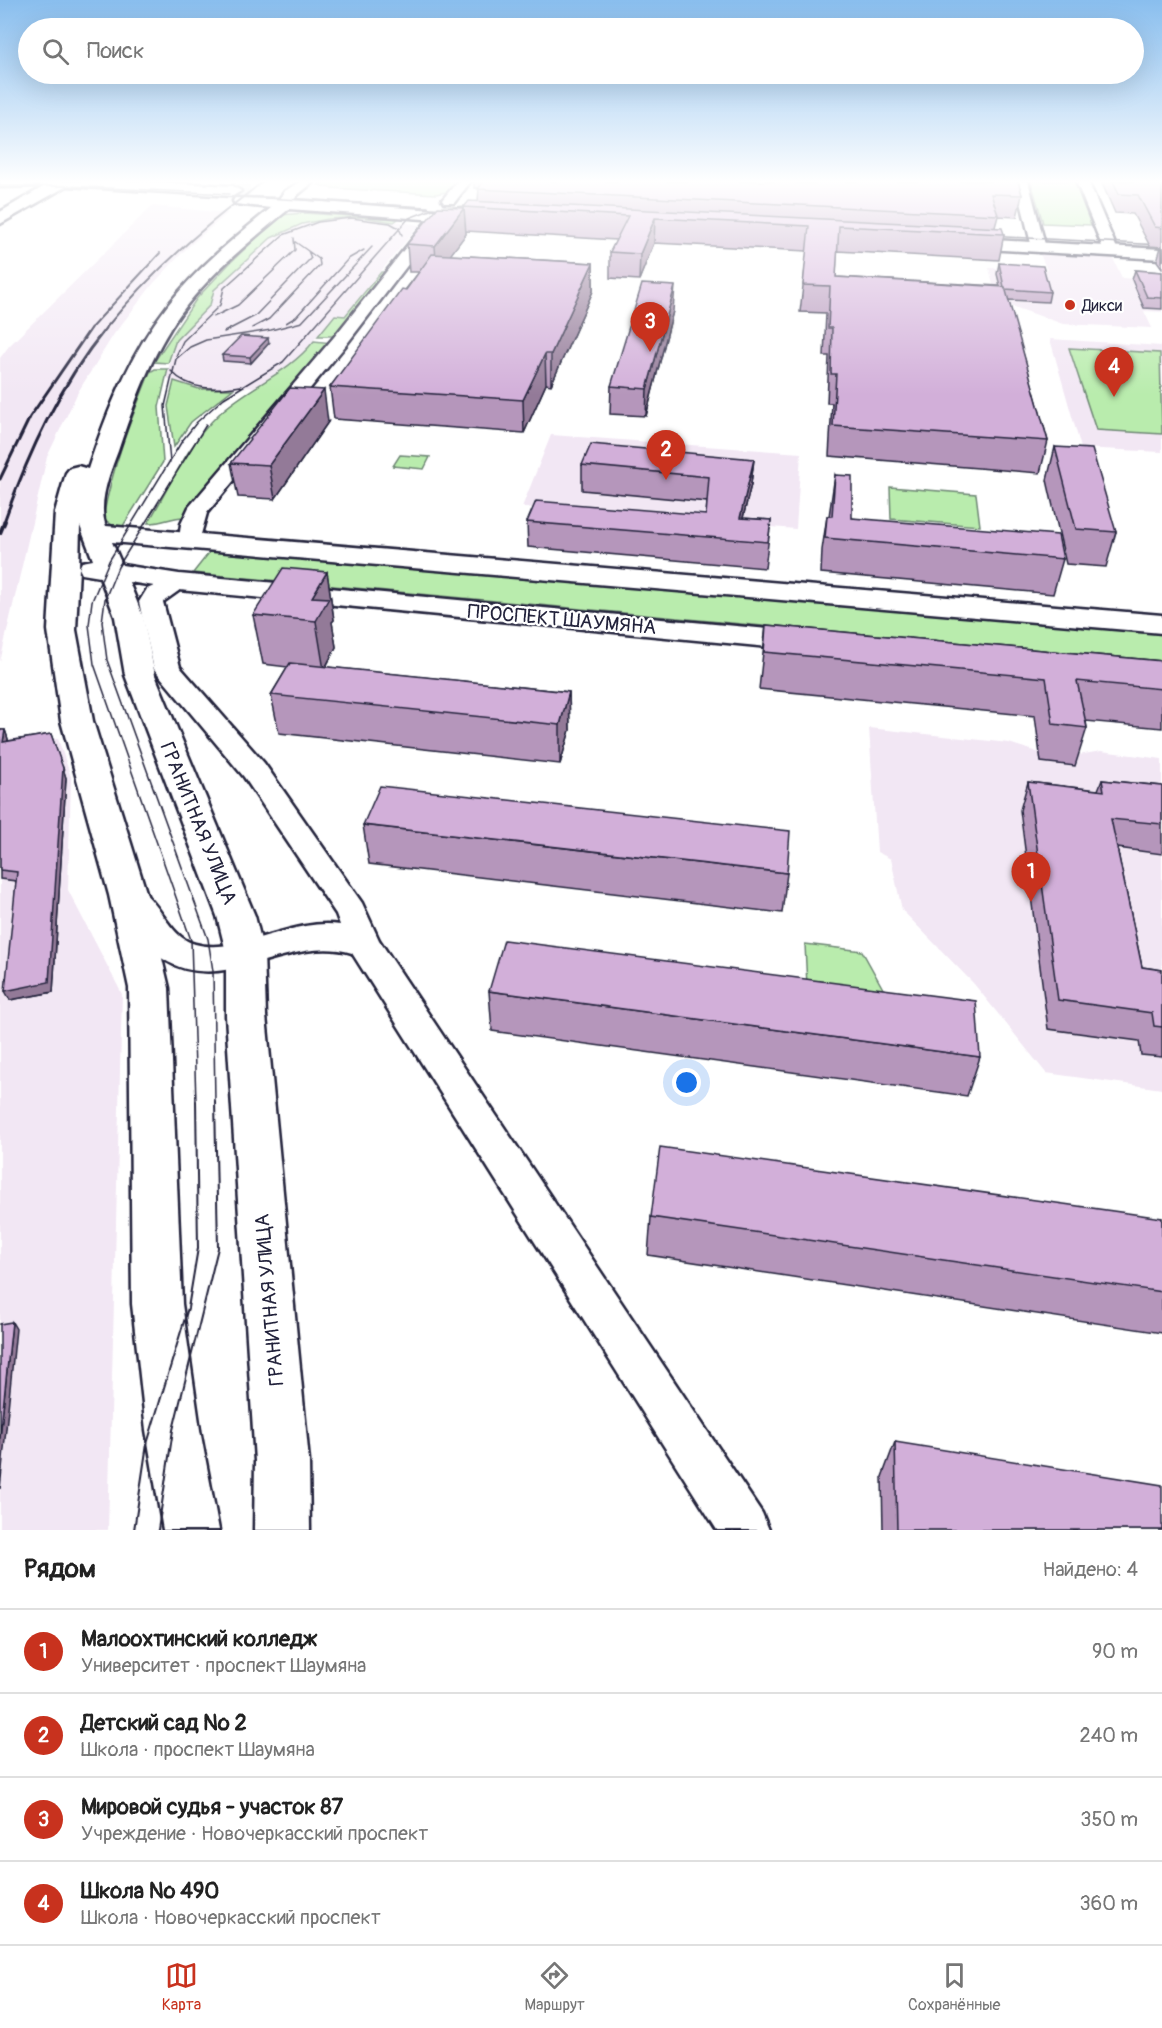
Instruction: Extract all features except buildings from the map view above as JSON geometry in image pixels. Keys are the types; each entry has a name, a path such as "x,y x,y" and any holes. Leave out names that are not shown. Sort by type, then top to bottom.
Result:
{"street":[{"name":"ГРАНИТНАЯ УЛИЦА","path":"191,1530 173,1430 157,1304 152,1027 149,988 128,895 77,721 62,630 68,512 76,479 101,412 144,328 204,262 216,252"},
{"name":"ГРАНИТНАЯ УЛИЦА","path":"229,252 161,328 120,411 96,477 91,511 103,551 154,672 236,916 244,952 246,1016 282,1461 282,1530"},
{"path":"190,540 197,512 340,341 409,252"},
{"path":"1135,252 1162,254"},
{"name":"ПРОСПЕКТ ШАУМЯНА","path":"64,565 103,551 161,537 1162,624"},
{"name":"ПРОСПЕКТ ШАУМЯНА","path":"103,551 178,582 833,644"},
{"name":"ГРАНИТНАЯ УЛИЦА","path":"178,582 155,594 152,602 154,672 254,770 351,910 364,944 745,1530"},
{"path":"128,895 174,949 192,958 211,960 283,941 318,936 338,936 364,944"}],"shaded area":[{"path":"105,252 183,252 153,284 114,334 78,392 47,457 0,662 0,358 9,346"},
{"path":"255,252 396,252 344,316 335,315 294,364 258,387 199,389 166,378 176,340 210,305 214,290"},
{"path":"1039,252 1112,256 1122,278 1162,281 1162,312 1144,311 1152,328 1063,324 997,301 989,268 1047,270"},
{"path":"1050,339 1162,346 1162,452 1081,448"},
{"path":"551,435 801,453 796,529 522,507"},
{"path":"869,728 1009,743 1040,753 1073,756 1101,751 1162,759 1162,1089 1046,1073 974,984 902,910 891,859 877,852"},
{"path":"28,737 58,739 71,777 68,890 122,994 108,1530 0,1530 0,740"}],"green space":[{"path":"241,252 255,252 214,290 210,305 176,340 168,363 154,362 197,298"},
{"path":"381,272 390,272 338,336 318,336 335,315 345,316"},
{"path":"314,341 333,343 184,517 148,523 188,452 208,426 231,404 292,362"},
{"path":"1069,348 1160,353 1162,434 1096,430"},
{"path":"155,369 168,369 159,407 163,462 123,526 112,525 103,518 112,479 150,372"},
{"path":"174,381 199,389 233,389 191,422 174,447 168,406"},
{"path":"400,455 430,457 424,469 393,466"},
{"path":"890,487 976,494 980,526 891,519"},
{"path":"212,549 1162,634 1162,663 193,573"},
{"path":"805,944 862,951 887,996 807,986"}],"tram line":[{"path":"176,356 183,341 220,305 224,288 264,252"},
{"path":"213,317 238,305 293,252"},
{"path":"224,332 255,316 311,258 309,252"},
{"path":"252,328 269,319 320,265 319,259 310,252"},
{"path":"286,323 296,317 348,259 360,252"},
{"path":"173,373 176,359 190,347 206,340 271,330 302,322 367,252"},
{"path":"170,461 197,422 224,398 283,362 379,252"},
{"path":"170,461 165,406 173,373"},
{"path":"173,373 186,382 204,388 241,386"},
{"path":"206,425 118,567 105,599 102,622 107,660 208,939 213,971 215,1102"},
{"path":"170,461 109,561 92,601 89,625 94,664 191,940 196,1102"},
{"path":"134,1530 147,1444 188,1308 198,1248 196,1101"},
{"path":"158,1530 173,1430 218,1248 215,1101"}],"railway":[{"path":"105,329 141,288 177,252"},
{"path":"90,329 160,253"},
{"path":"0,479 30,417 91,328"},
{"path":"4,522 47,420 74,373 106,328"},
{"path":"0,533 5,521"}],"place":[{"name":"Дикси","path":"1070,305"},
{"name":"Мировой судья - участок 87","path":"650,352"},
{"name":"Школа № 490","path":"1114,397"},
{"name":"Детский сад № 2","path":"666,480"},
{"name":"Малоохтинский колледж","path":"1031,902"}]}
